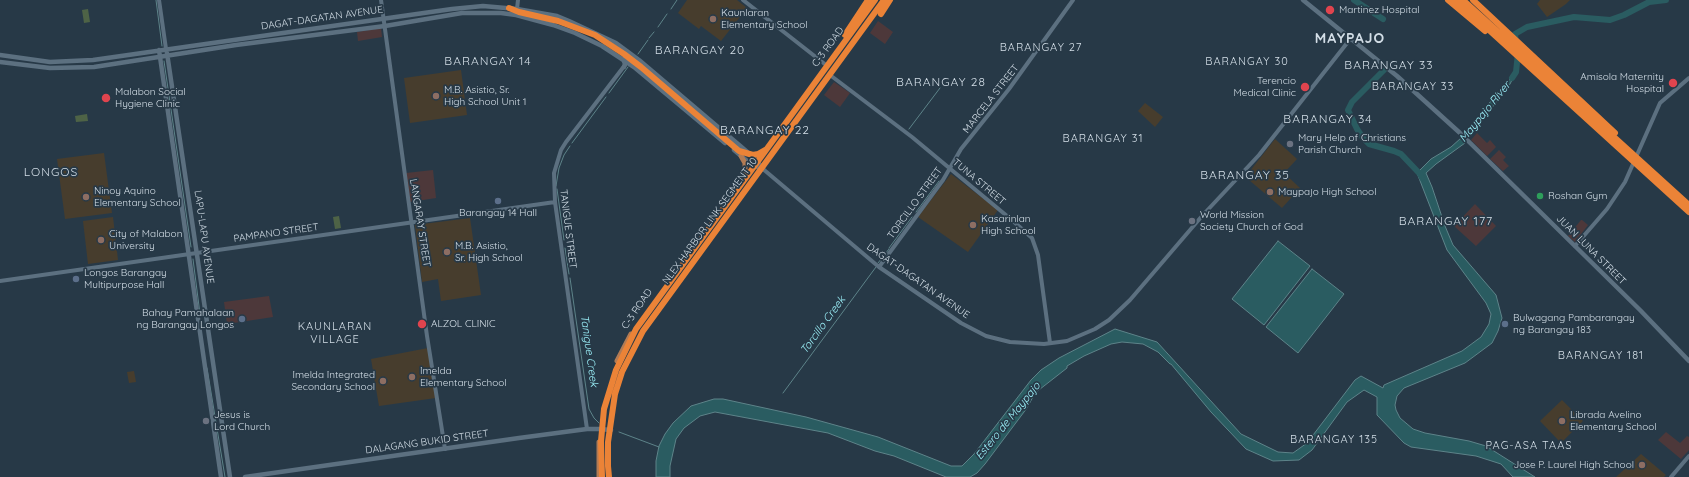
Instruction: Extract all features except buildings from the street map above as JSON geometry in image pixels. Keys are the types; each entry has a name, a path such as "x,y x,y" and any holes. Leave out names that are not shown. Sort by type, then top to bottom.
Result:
{"highway":[{"path":"821,74 868,0"},
{"name":"NLEX HARBOR LINK SEGMENT 10","path":"601,477 601,441 604,409 616,370 626,345 648,311 874,0"},
{"name":"NLEX HARBOR LINK SEGMENT 10","path":"610,477 608,466 608,442 615,394 622,372 643,331 884,0"},
{"path":"881,14 890,0"},
{"path":"1448,0 1476,24 1502,42"},
{"path":"1456,0 1689,212"},
{"path":"1463,0 1689,205"},
{"path":"1473,0 1604,121 1631,152"},
{"path":"509,8 519,12 558,21 595,35 624,54 739,151 753,155 758,154 763,152 775,138"}],"main road":[{"name":"C-3 ROAD","path":"601,477 598,457 602,409 606,392 615,367 634,328 874,0"},
{"name":"C-3 ROAD","path":"610,477 609,455 611,430 618,394 630,360 644,332 884,0"},
{"name":"JUAN LUNA STREET","path":"1303,0 1386,67 1463,136 1689,361"},
{"name":"DAGAT-DAGATAN AVENUE","path":"0,55 50,62 93,60 466,7 517,9 557,16 579,24 616,43 633,55 745,150 763,169"},
{"name":"DAGAT-DAGATAN AVENUE","path":"0,62 50,68 94,67 236,45 385,26 462,13 484,12 516,15 576,33 602,46 625,61 753,166 763,169"},
{"path":"416,14 417,20"},
{"name":"LAPU-LAPU AVENUE","path":"166,49 230,477"},
{"name":"LAPU-LAPU AVENUE","path":"159,50 221,477"},
{"path":"624,67 625,61"},
{"path":"745,150 752,153 765,150"},
{"path":"741,156 746,169 745,177"},
{"path":"198,325 207,324"},
{"path":"606,392 618,394"},
{"name":"DALAGANG BUKID STREET","path":"245,477 587,429 611,430"}],"street":[{"name":"LAPU-LAPU AVENUE","path":"159,0 166,49"},
{"name":"LANGARAY STREET","path":"381,0 427,336 445,449"},
{"path":"517,9 518,0"},
{"path":"743,0 826,65"},
{"name":"MARCELA STREET","path":"950,168 961,149 1009,89 1073,0"},
{"name":"DAGAT-DAGATAN AVENUE","path":"763,169 879,267 948,315 986,336 1010,342 1032,344 1050,343 1075,338 1095,329 1109,320 1130,300 1259,155 1351,38"},
{"path":"625,61 633,55"},
{"name":"TANIGUE STREET","path":"587,429 555,202 554,173 561,150 595,103 624,67"},
{"name":"TUNA STREET","path":"830,75 950,168 1032,238 1038,254 1050,343"},
{"path":"1575,246 1607,209 1625,182 1660,103 1689,78"},
{"name":"TORCILLO STREET","path":"879,267 950,168"},
{"name":"PAMPANO STREET","path":"0,281 555,202"},
{"path":"1671,477 1689,456"}],"shaded area":[{"name":"Kaunlaran Elementary School","path":"687,0 737,0 747,8 721,41 701,26 699,29 678,13"},
{"path":"1540,0 1570,0 1547,17 1537,4"},
{"path":"88,9 90,22 84,23 82,10"},
{"path":"878,21 893,32 885,44 870,33"},
{"path":"381,28 382,37 358,41 357,32"},
{"name":"M.B. Asistio, Sr. High School Unit 1","path":"461,70 467,115 410,123 404,78"},
{"path":"834,82 850,93 840,107 824,95"},
{"path":"1145,103 1163,117 1155,127 1138,111"},
{"path":"87,114 88,121 76,122 75,116"},
{"path":"1477,133 1487,143 1490,140 1496,147 1487,156 1471,140"},
{"path":"1275,139 1297,159 1284,173 1300,188 1282,208 1249,180 1253,174 1250,171"},
{"path":"1499,150 1506,157 1503,160 1509,166 1503,171 1490,159"},
{"name":"Ninoy Aquino Elementary School","path":"104,153 112,213 65,219 57,159"},
{"path":"433,170 436,198 410,202 406,173"},
{"path":"951,174 998,210 968,252 918,217"},
{"path":"1475,204 1496,226 1476,246 1454,226"},
{"path":"339,216 341,228 335,229 333,217"},
{"name":"City of Malabon University","path":"113,217 118,260 88,264 83,221"},
{"name":"M.B. Asistio, Sr. High School","path":"470,218 481,295 441,301 438,279 422,282 415,225"},
{"path":"1581,220 1588,225 1575,242 1568,236"},
{"path":"269,296 273,317 227,324 224,302"},
{"name":"Imelda Elementary School","path":"428,348 436,398 379,406 371,359"},
{"path":"134,371 136,382 129,383 127,372"},
{"name":"Librada Avelino Elementary School","path":"1562,400 1583,421 1561,443 1540,421"},
{"path":"1666,432 1680,443 1687,436 1689,437 1689,450 1681,459 1658,440"},
{"name":"Jose P. Laurel High School","path":"1641,454 1666,475 1664,477 1616,477"}],"water":[{"name":"Estero de Maypajo","path":"1516,72 1510,84 1465,143 1426,173 1453,245 1496,295 1502,318 1498,331 1492,343 1465,363 1404,388 1397,396 1395,405 1400,418 1413,429 1486,446 1535,477 1513,477 1501,464 1476,456 1411,447 1404,443 1377,415 1377,397 1364,390 1347,402 1312,450 1299,460 1273,461 1246,449 1211,412 1171,364 1158,352 1143,344 1122,342 1111,344 1084,356 1067,366 1067,368 1035,393 1027,408 985,464 977,473 970,477 946,477 894,456 875,451 828,433 715,412 700,416 684,428 676,439 670,466 670,477 656,477 656,461 659,446 673,423 691,406 714,399 723,399 806,417 878,437 951,466 962,466 974,454 1031,380 1041,370 1059,358 1115,329 1157,342 1241,434 1278,452 1293,453 1307,443 1355,380 1361,376 1383,388 1384,385 1462,351 1481,337 1489,324 1491,314 1486,303 1447,250 1417,173 1431,159 1451,147 1471,129 1485,108"},
{"path":"1278,241 1310,266 1264,325 1232,299"},
{"path":"1312,269 1344,294 1298,353 1266,327"}],"waterway":[{"path":"156,0 162,46"},
{"name":"Tanigue Creek","path":"671,9 677,0"},
{"path":"1354,0 1383,19"},
{"name":"Maypajo River","path":"1516,44 1515,34 1527,27 1574,17 1610,20 1624,15 1649,2 1666,0"},
{"name":"Tanigue Creek","path":"658,27 667,14"},
{"name":"Tanigue Creek","path":"649,38 654,32"},
{"name":"Tanigue Creek","path":"638,54 648,40"},
{"name":"Maypajo River","path":"1512,78 1516,72 1518,53"},
{"path":"164,61 191,247"},
{"name":"Tanigue Creek","path":"609,93 628,67"},
{"path":"1384,70 1352,102 1348,110 1357,129 1369,144 1401,154 1422,178"},
{"path":"909,129 940,88"},
{"name":"Tanigue Creek","path":"572,143 606,97"},
{"name":"Tanigue Creek","path":"556,186 559,168 564,155 570,146"},
{"name":"Torcillo Creek","path":"916,212 939,181"},
{"name":"Tanigue Creek","path":"557,189 564,240"},
{"name":"Torcillo Creek","path":"889,248 912,217"},
{"name":"Tanigue Creek","path":"565,248 569,274"},
{"name":"Torcillo Creek","path":"878,263 889,249"},
{"path":"193,259 200,314"},
{"name":"Torcillo Creek","path":"783,393 876,267"},
{"name":"Tanigue Creek","path":"570,278 589,409 599,423"},
{"path":"207,368 225,477"},
{"name":"Tanigue Creek","path":"619,432 659,447"}],"place":[{"name":"Martinez Hospital","path":"1330,10"},
{"name":"Kaunlaran Elementary School","path":"713,19"},
{"name":"Amisola Maternity Hospital","path":"1673,83"},
{"name":"Terencio Medical Clinic","path":"1305,87"},
{"name":"M.B. Asistio, Sr. High School Unit 1","path":"436,96"},
{"name":"Malabon Social Hygiene Clinic","path":"106,98"},
{"name":"Mary Help of Christians Parish Church","path":"1290,144"},
{"name":"Maypajo High School","path":"1270,192"},
{"name":"Roshan Gym","path":"1540,196"},
{"name":"Ninoy Aquino Elementary School","path":"86,197"},
{"name":"Barangay 14 Hall","path":"498,201"},
{"name":"World Mission Society Church of God","path":"1192,221"},
{"name":"Kasarinlan High School","path":"973,225"},
{"name":"City of Malabon University","path":"101,240"},
{"name":"M.B. Asistio, Sr. High School","path":"447,252"},
{"name":"Longos Barangay Multipurpose Hall","path":"76,279"},
{"name":"Bahay Pamahalaan ng Barangay Longos","path":"242,319"},
{"name":"ALZOL CLINIC","path":"422,324"},
{"name":"Bulwagang Pambarangay ng Barangay 183","path":"1505,324"},
{"name":"Imelda Elementary School","path":"412,377"},
{"name":"Imelda Integrated Secondary School","path":"383,381"},
{"name":"Jesus is Lord Church","path":"206,421"},
{"name":"Librada Avelino Elementary School","path":"1562,421"},
{"name":"Jose P. Laurel High School","path":"1642,465"}],"district":[{"name":"MAYPAJO","path":"1350,39"},
{"name":"BARANGAY 27","path":"1041,48"},
{"name":"BARANGAY 20","path":"700,50"},
{"name":"BARANGAY 14","path":"488,61"},
{"name":"BARANGAY 30","path":"1247,62"},
{"name":"BARANGAY 33","path":"1389,65"},
{"name":"BARANGAY 28","path":"941,82"},
{"name":"BARANGAY 33","path":"1413,87"},
{"name":"BARANGAY 34","path":"1328,119"},
{"name":"BARANGAY 22","path":"765,130"},
{"name":"BARANGAY 31","path":"1103,139"},
{"name":"LONGOS","path":"51,172"},
{"name":"BARANGAY 35","path":"1245,175"},
{"name":"BARANGAY 177","path":"1446,221"},
{"name":"KAUNLARAN VILLAGE","path":"335,333"},
{"name":"BARANGAY 181","path":"1601,356"},
{"name":"BARANGAY 135","path":"1334,440"},
{"name":"PAG-ASA TAAS","path":"1529,446"}]}
